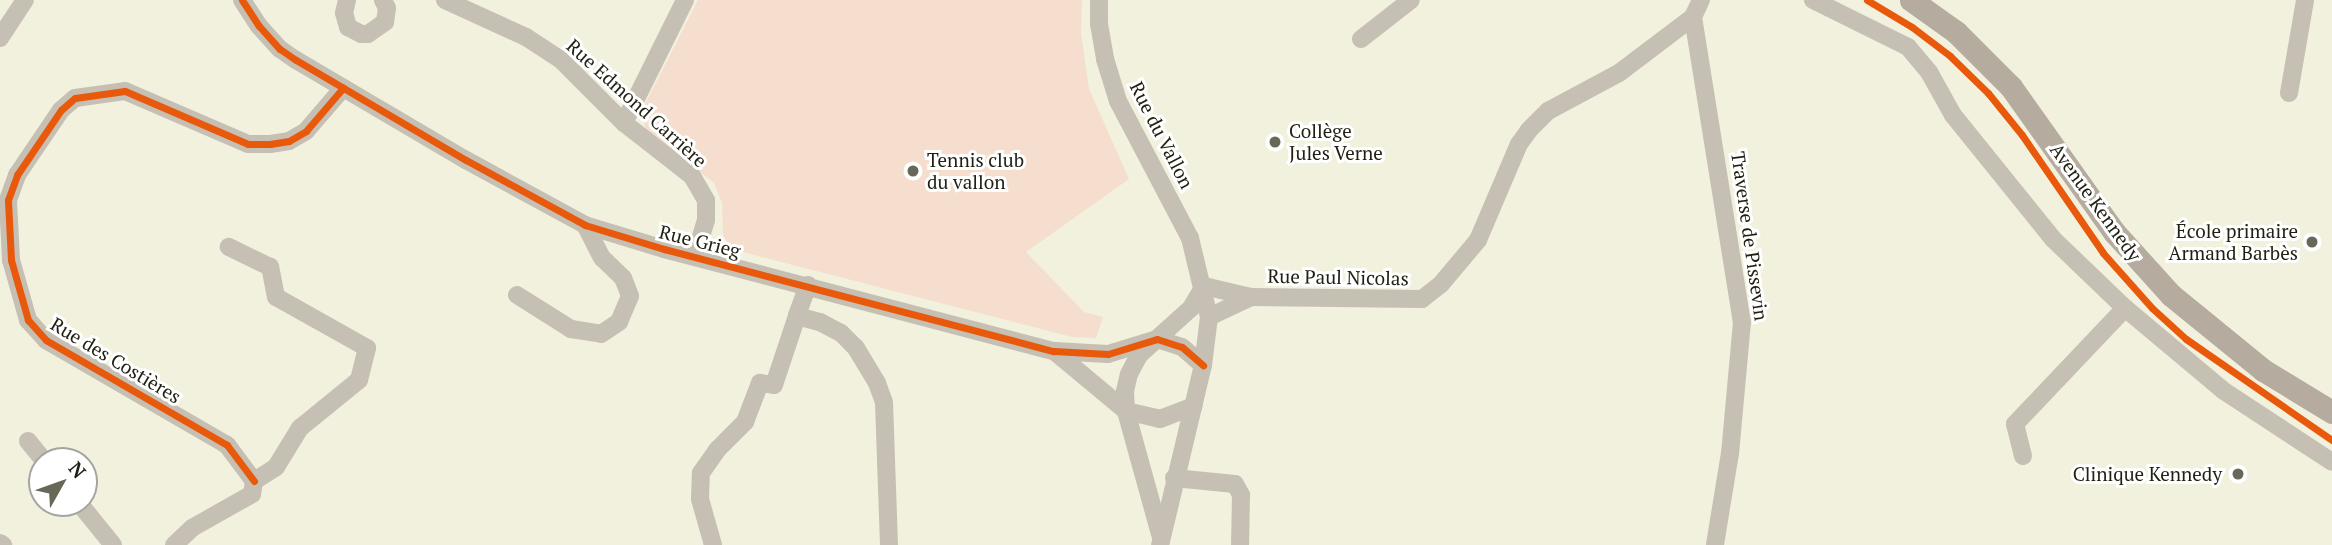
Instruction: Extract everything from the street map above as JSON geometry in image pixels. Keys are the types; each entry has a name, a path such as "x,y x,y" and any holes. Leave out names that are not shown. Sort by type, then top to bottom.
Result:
{"main road":[{"name":"Avenue Kennedy","path":"1911,0 1955,32 2011,87 2062,155 2114,232 2171,295 2263,370 2332,412"}],"street":[{"path":"0,38 25,0"},
{"name":"Rue Grieg","path":"243,0 258,26 280,49 343,88 585,225 1054,351 1108,354 1157,339"},
{"path":"347,0 344,13 348,27 361,34 368,34 385,22 387,8 383,0"},
{"name":"Rue Edmond Carrière","path":"445,0 526,37 561,60 624,123 692,176 706,200 706,220 695,256"},
{"path":"624,123 685,0"},
{"name":"Rue du Vallon","path":"1100,0 1099,24 1105,59 1118,101 1190,238 1209,317 1203,365 1161,541"},
{"path":"1361,39 1411,0"},
{"name":"Rue Paul Nicolas","path":"1203,286 1251,297 1422,299 1441,284 1478,240 1519,144 1529,130 1548,111 1619,73 1693,17 1701,0"},
{"path":"1813,0 1908,47 1929,72 1953,115 2053,239 2124,308 2224,391 2332,462"},
{"path":"2289,93 2305,0"},
{"name":"Traverse de Pissevin","path":"1693,17 1742,322 1730,453 1716,545"},
{"name":"Rue des Costières","path":"254,481 226,445 46,340 28,320 11,260 8,200 17,175 61,110 75,98 125,91 248,144 270,144 289,141 306,131 343,88"},
{"path":"517,295 571,329 601,334 619,322 630,296 623,278 602,258 585,225"},
{"path":"174,545 192,528 252,494 254,481 276,467 300,428 359,380 367,348 276,297 270,267 229,247"},
{"path":"713,545 700,499 701,473 717,450 746,422 760,383 774,385 808,285"},
{"name":"Rue du Vallon","path":"1161,541 1126,411 1129,374 1139,355 1191,308 1203,286"},
{"name":"Rue Paul Nicolas","path":"1209,317 1251,297"},
{"path":"2023,456 2015,424 2124,308"},
{"path":"797,316 820,322 841,333 856,348 877,383 887,425 889,545"},
{"path":"1157,339 1182,346 1203,365"},
{"name":"Rue Grieg","path":"1054,351 1126,411 1160,419 1194,406"},
{"path":"28,441 33,447"},
{"path":"1174,478 1235,484 1241,495 1240,545"},
{"path":"90,517 113,545"}],"shaded area":[{"name":"Tennis club du vallon","path":"698,0 1082,0 1081,33 1089,89 1129,179 1026,252 1084,312 1103,317 1096,338 1072,337 731,249 723,235 722,203 714,183 645,129 643,108"}],"cycle path":[{"path":"242,0 259,26 280,49 296,60 466,160 585,225 664,249 1054,351 1108,354 1157,339 1182,347 1203,365"},
{"path":"1867,0 1912,27 1950,56 1988,93 2022,135 2103,253 2152,308 2186,339 2332,440"},
{"path":"254,481 227,445 46,340 28,320 11,260 8,200 17,175 61,110 75,98 125,91 248,144 270,144 289,141 306,131 343,88"}],"place":[{"name":"Collège Jules Verne","path":"1275,142"},
{"name":"Tennis club du vallon","path":"913,171"},
{"name":"École primaire Armand Barbès","path":"2312,242"},
{"name":"Clinique Kennedy","path":"2238,474"}]}
